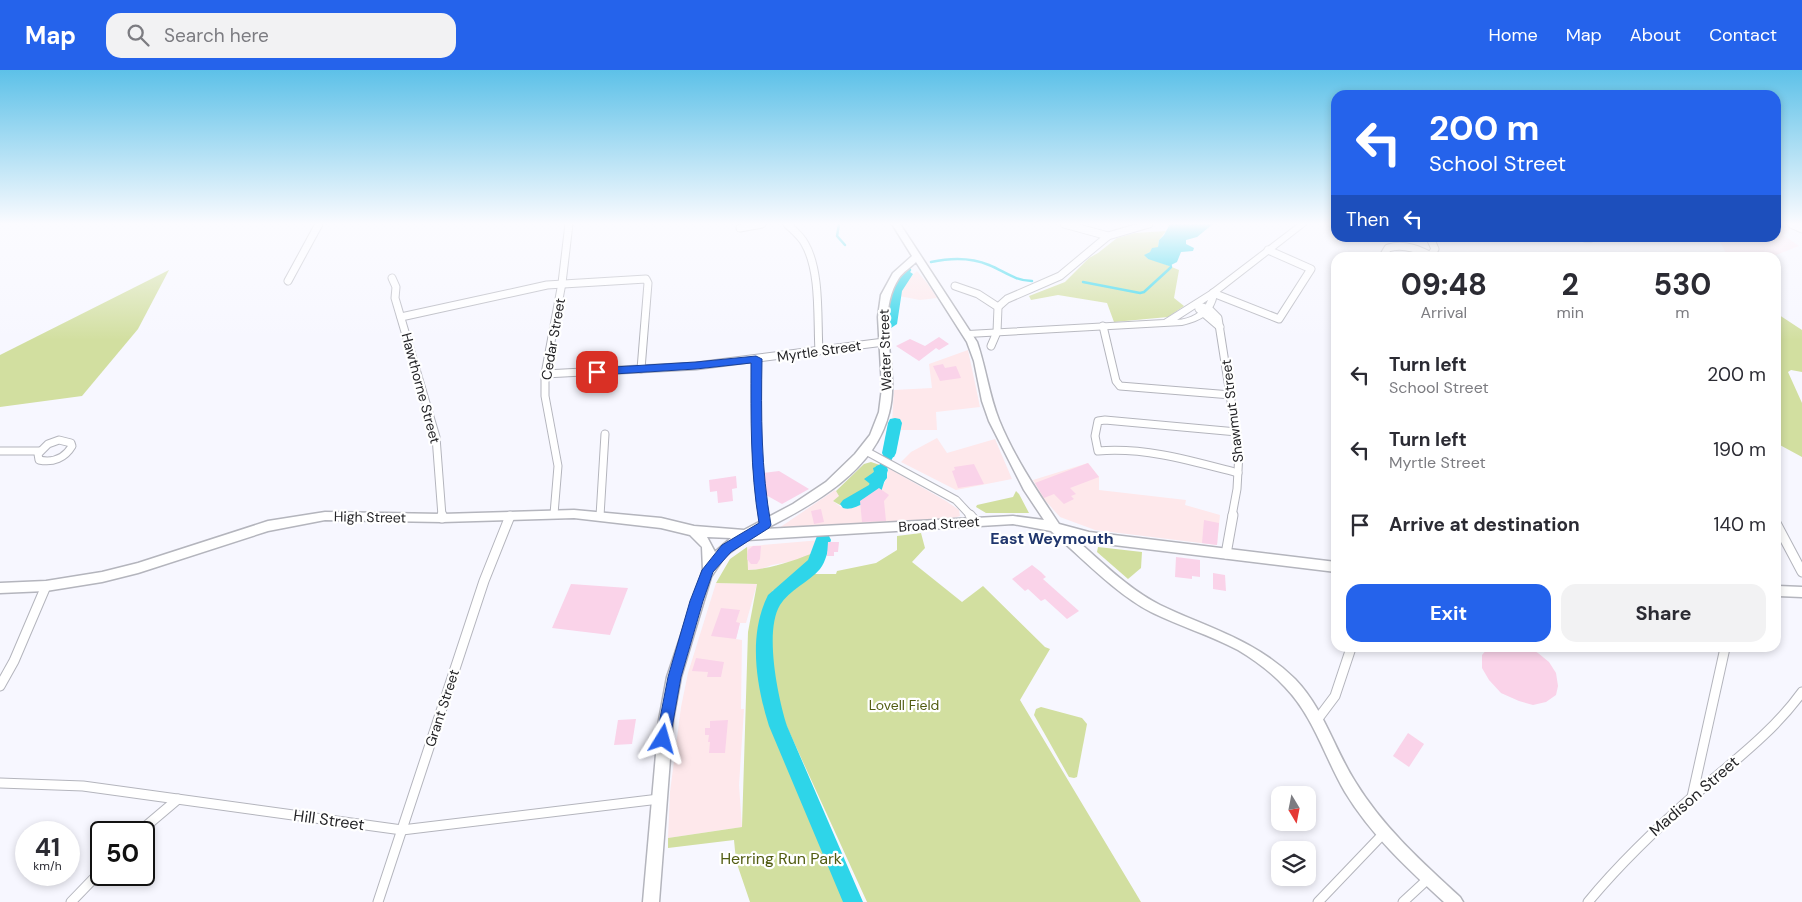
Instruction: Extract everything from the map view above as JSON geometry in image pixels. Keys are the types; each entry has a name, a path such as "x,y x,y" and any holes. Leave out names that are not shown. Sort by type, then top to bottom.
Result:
{"main road":[{"name":"Water Street","path":"708,570 727,549 747,535 813,497 869,452 885,410 888,383 882,304 886,292 900,269 908,263"},
{"path":"920,263 968,334 977,354 989,410 1026,484 1055,528 1113,580 1145,603 1228,639 1256,655 1292,684 1317,720 1350,787 1384,833 1455,902"},
{"name":"High Street","path":"0,588 46,586 119,573 246,533 305,519 349,516 442,518 554,514 600,516 661,523 694,531 747,535"},
{"name":"Broad Street","path":"747,535 1022,521 1089,537 1331,566"},
{"path":"651,902 664,730 674,677 696,601 708,570 710,555 708,546 694,531"},
{"path":"1781,591 1802,592"}],"street":[{"path":"288,281 298,263"},
{"name":"Cedar Street","path":"554,514 558,466 545,396 545,374 564,263"},
{"path":"809,263 814,290 819,351"},
{"path":"991,346 997,332 998,307 1007,298 1060,276 1076,263"},
{"path":"1163,323 1176,318 1196,305 1252,263"},
{"path":"1213,293 1279,320 1311,269 1297,263"},
{"name":"Hawthorne Street","path":"392,278 396,288 395,298 436,437 442,518"},
{"name":"Hawthorne Street","path":"401,317 562,283 646,279 648,283 641,369"},
{"path":"955,286 976,293 998,307"},
{"path":"968,334 1188,321 1206,312 1213,293"},
{"name":"Shawmut Street","path":"1196,305 1206,312 1220,327 1237,432 1238,473 1226,554"},
{"path":"1103,326 1116,381 1120,386 1231,395"},
{"name":"Myrtle Street","path":"545,374 696,366 884,342"},
{"path":"756,359 757,467 765,525"},
{"path":"1237,432 1098,421 1094,438 1098,451 1120,450 1181,459 1238,473"},
{"path":"600,516 605,434"},
{"path":"0,451 40,451"},
{"path":"869,452 956,500 976,522"},
{"name":"Grant Street","path":"378,902 484,581 510,516"},
{"path":"1781,532 1802,572"},
{"path":"0,686 14,661 46,586"},
{"path":"1317,720 1329,708 1335,697 1350,652"},
{"path":"1692,797 1724,652"},
{"name":"Madison Street","path":"1588,902 1636,848 1787,712 1802,692"},
{"name":"Hill Street","path":"0,783 84,786 402,830 658,799"},
{"path":"151,821 178,799"},
{"path":"1318,902 1384,833"},
{"path":"1403,902 1429,878"},
{"path":"71,902 90,882"}],"shaded area":[{"path":"917,271 937,298 920,300 899,296 904,283"},
{"path":"968,350 980,407 936,412 937,430 900,430 897,423 892,423 894,390 932,388 929,364"},
{"path":"937,438 947,453 995,439 1012,479 956,490 901,462 911,452"},
{"path":"1088,463 1099,477 1099,490 1186,500 1185,505 1220,515 1217,545 1095,530 1060,517 1043,498 1033,480"},
{"path":"888,468 946,501 959,510 960,516 954,518 779,528 835,490 840,496 833,501 841,507 859,506 860,501 882,487 887,478"},
{"path":"821,540 818,551 812,554 794,561 761,569 747,570 747,547"},
{"path":"716,583 757,584 746,623 740,623 736,639 742,640 741,709 744,709 739,785 742,827 668,838 670,792 681,707 688,673"}],"green space":[{"path":"1084,263 1161,263 1179,270 1174,298 1184,306 1168,317 1114,322 1107,303 1058,295 1031,300 1029,296 1065,282"},
{"path":"169,270 138,329 82,396 0,407 0,355"},
{"path":"1781,316 1802,330 1802,372 1791,370 1788,372 1802,403 1802,457 1781,446"},
{"path":"871,462 880,465 875,472 873,486 840,505 833,501 839,496 836,491 864,464"},
{"path":"1016,491 1029,513 986,513 976,507 977,505 1013,497"},
{"name":"Lovell Field","path":"921,533 925,548 912,562 962,602 983,586 1045,647 1050,649 1020,700 1141,902 867,902 771,692 768,662 770,621 774,605 779,598 804,578 813,574 836,574 837,571 876,563 897,550 897,536"},
{"name":"Herring Run Park","path":"747,547 748,570 774,566 818,551 814,562 778,593 773,590 764,618 762,645 764,705 771,727 849,902 750,902 736,861 734,840 668,848 668,838 742,827 748,632 757,584 716,583 730,559"},
{"path":"1098,547 1142,552 1141,568 1128,579 1097,552"},
{"path":"1041,707 1082,718 1087,724 1077,777 1069,777 1034,715 1036,709"}],"water":[{"path":"1159,263 1175,263 1169,266"},
{"path":"893,434 894,455 887,469 887,478 879,488 874,487 864,479 874,472 873,468 880,465 887,442"}],"building":[{"path":"939,337 949,344 939,350 936,348 919,361 896,346 910,339 925,346"},
{"path":"943,364 945,368 956,366 961,378 940,381 933,366"},
{"path":"1088,463 1099,477 1070,488 1076,494 1071,496 1074,499 1064,504 1054,494 1044,498 1035,483"},
{"path":"974,464 984,484 958,488 952,471 955,470 954,467"},
{"path":"779,471 809,489 782,504 766,495 763,473"},
{"path":"736,476 737,488 732,489 733,501 718,503 717,491 710,492 709,480"},
{"path":"879,488 889,495 884,501 886,521 862,522 860,501"},
{"path":"821,509 824,522 814,524 811,511"},
{"path":"1204,520 1219,523 1217,545 1202,543"},
{"path":"828,542 839,542 838,552 834,552 834,556 827,556"},
{"path":"753,546 761,546 760,559 757,564 751,564 747,559 748,550"},
{"path":"1176,557 1200,560 1200,577 1192,576 1192,579 1175,577"},
{"path":"1032,565 1046,577 1043,579 1079,611 1067,619 1045,599 1041,601 1028,589 1025,591 1012,579"},
{"path":"1213,573 1225,575 1226,591 1213,589"},
{"path":"571,584 628,588 610,635 552,628"},
{"path":"721,608 740,610 736,622 740,623 736,639 711,636"},
{"path":"1485,652 1536,652 1549,662 1556,673 1558,686 1556,695 1546,702 1533,705 1501,693 1489,680 1482,668 1482,655"},
{"path":"696,658 724,662 721,677 707,677 708,672 692,671"},
{"path":"636,719 632,744 614,745 618,720"},
{"path":"728,720 725,753 709,753 709,735 705,735 705,728 710,728 710,721"},
{"path":"1408,733 1424,744 1409,767 1393,756"}],"waterway":[{"path":"984,263 1015,278 1032,281"},
{"path":"1083,282 1140,293 1144,292 1168,270 1171,267 1170,263"},
{"path":"905,273 907,274 910,270"},
{"path":"891,324 896,291 898,285 907,274"},
{"path":"889,453 895,423"},
{"path":"848,504 876,488 881,470"},
{"path":"823,540 815,564 774,600 767,617 765,632 766,667 770,700 778,726 853,902"}],"district":[{"name":"East Weymouth","path":"1052,538"}],"route":[{"path":"597,372 696,366 756,359 756,449 759,493 765,525 740,539 727,549 713,562 708,570 696,601 674,677 663,739"}]}
